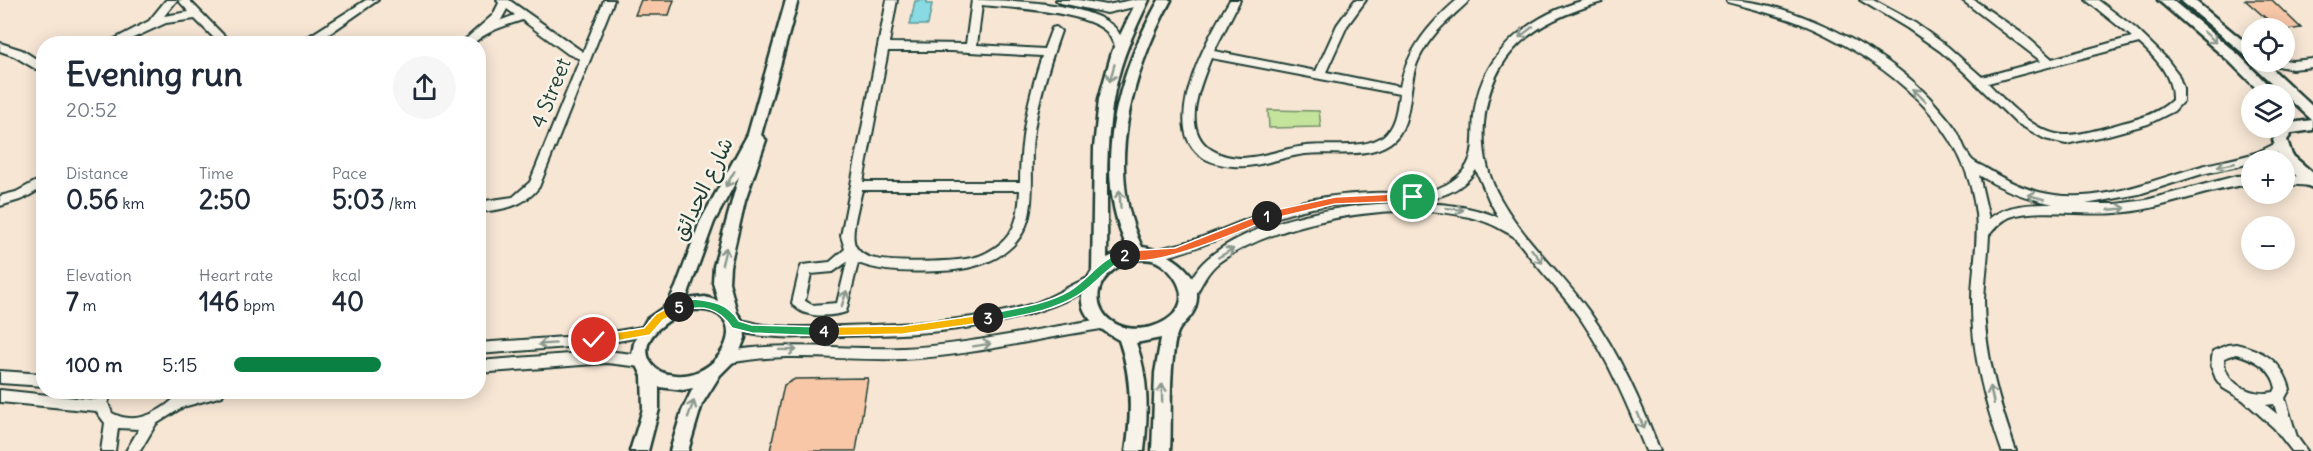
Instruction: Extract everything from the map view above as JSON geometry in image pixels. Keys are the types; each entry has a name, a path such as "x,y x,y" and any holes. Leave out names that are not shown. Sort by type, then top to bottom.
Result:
{"street":[{"path":"153,21 172,0"},
{"path":"183,0 219,36"},
{"path":"320,36 373,0"},
{"name":"4 Street","path":"486,206 506,205 524,197 535,184 609,0"},
{"name":"شارع الحدائق","path":"673,309 684,288 707,222 750,144 769,88 792,0"},
{"path":"852,253 836,265 806,269 798,303 810,310 842,308 852,253 847,236 892,0"},
{"path":"1061,0 1107,9 1143,0"},
{"path":"1101,324 1088,296 1095,275 1100,136 1106,94 1120,46 1143,0"},
{"path":"1137,253 1126,235 1121,215 1119,141 1127,93 1137,56 1165,0"},
{"path":"1235,0 1197,82 1189,130 1197,145 1212,156 1232,162 1253,161 1317,148 1373,146 1385,141 1394,134 1399,124 1403,91 1411,63 1425,38 1464,0"},
{"path":"1319,75 1342,25 1361,0"},
{"path":"1598,0 1563,11 1535,25 1512,44 1495,64 1483,88 1478,112 1478,156 1486,182 1495,200 1586,317 1635,405 1653,451"},
{"path":"1732,0 1801,20 1862,51 1916,92 1944,123 1968,163 1982,210 1983,234 1978,302 1984,356 1994,407 2009,451"},
{"path":"1865,0 1923,33 1982,81 2030,129 2054,138 2076,138 2152,118 2172,108 2177,100 2176,80 2161,58 2091,0"},
{"path":"1967,0 2009,29 2051,64"},
{"path":"2164,0 2234,58 2260,84"},
{"path":"2186,0 2241,44"},
{"path":"475,36 497,17 503,1 565,46 586,58"},
{"path":"970,48 977,1 1023,3 1098,22 1112,31 1120,46"},
{"path":"974,17 983,10 1005,3"},
{"path":"126,36 153,21 185,14 199,15"},
{"path":"478,34 506,20 523,16"},
{"path":"852,253 862,261 881,265 954,265 980,261 1003,249 1018,231 1023,211 1031,116 1047,53 1056,31"},
{"path":"565,46 583,44 593,39"},
{"path":"1982,81 2140,39"},
{"path":"0,46 36,65"},
{"path":"883,46 1047,53"},
{"path":"1208,54 1403,91"},
{"path":"2295,65 2313,63"},
{"path":"2268,72 2313,115"},
{"name":"شارع الحدائق","path":"732,319 721,282 722,266 738,201 757,149 770,95 769,88"},
{"path":"2295,126 2313,125"},
{"path":"1968,163 1985,175 2025,194 2046,199 2100,200 2124,196 2202,170 2256,158 2280,138"},
{"path":"2282,138 2286,158 2313,182"},
{"path":"639,451 651,409 641,343 646,332 660,317 673,309 705,303 732,319 787,332 903,330 944,326 1049,304 1071,295 1123,255 1137,253 1154,255 1197,246 1262,218 1310,204 1361,197 1432,195 1456,185 1465,178 1478,156"},
{"path":"1983,234 1993,221 2009,213 2029,209 2079,211 2131,207 2219,183 2241,180"},
{"path":"2295,180 2313,182"},
{"path":"0,201 19,196 36,186"},
{"path":"857,186 1024,186"},
{"path":"730,357 766,350 900,353 940,351 1101,324 1126,336 1142,337 1158,334 1172,326 1184,313 1189,297 1203,271 1227,251 1277,230 1330,215 1386,208 1451,208 1483,215 1520,234"},
{"path":"1154,255 1173,264 1185,279 1189,297"},
{"path":"679,451 699,388 730,357 737,339 732,319"},
{"path":"1161,451 1161,369 1172,326"},
{"path":"486,348 594,340 646,332"},
{"path":"1126,336 1138,372 1140,392 1136,451"},
{"path":"2246,396 2258,400 2278,397 2283,389 2282,381 2269,364 2247,351 2227,350 2218,355 2216,364 2218,370 2231,387 2279,423 2296,445"},
{"path":"486,367 607,357 645,367 658,380 680,384 693,382 714,373"},
{"path":"0,377 36,379"},
{"path":"0,396 102,406"},
{"path":"2278,397 2296,445"},
{"path":"104,399 102,406 105,415 112,422 123,425 151,421 180,403 193,399"},
{"path":"180,403 183,399"},
{"path":"133,451 151,421"},
{"path":"108,451 112,422"}],"green space":[{"path":"1268,110 1319,111 1321,127 1269,128"}],"water":[{"path":"927,0 927,4 932,4 928,25 910,25 915,1"}],"building":[{"path":"641,0 674,0 669,15 635,15"},
{"path":"2245,0 2272,0 2291,18 2266,18"},
{"path":"868,378 856,451 770,451 784,385 795,379"}],"route":[{"path":"594,340 646,332 652,324 668,312 694,303 705,303 722,309 729,314 736,325 781,332 903,330 944,326 1049,304 1071,295 1091,282 1099,269 1123,255 1176,252 1197,246 1238,227 1286,210 1310,204 1361,197 1413,197"}]}
